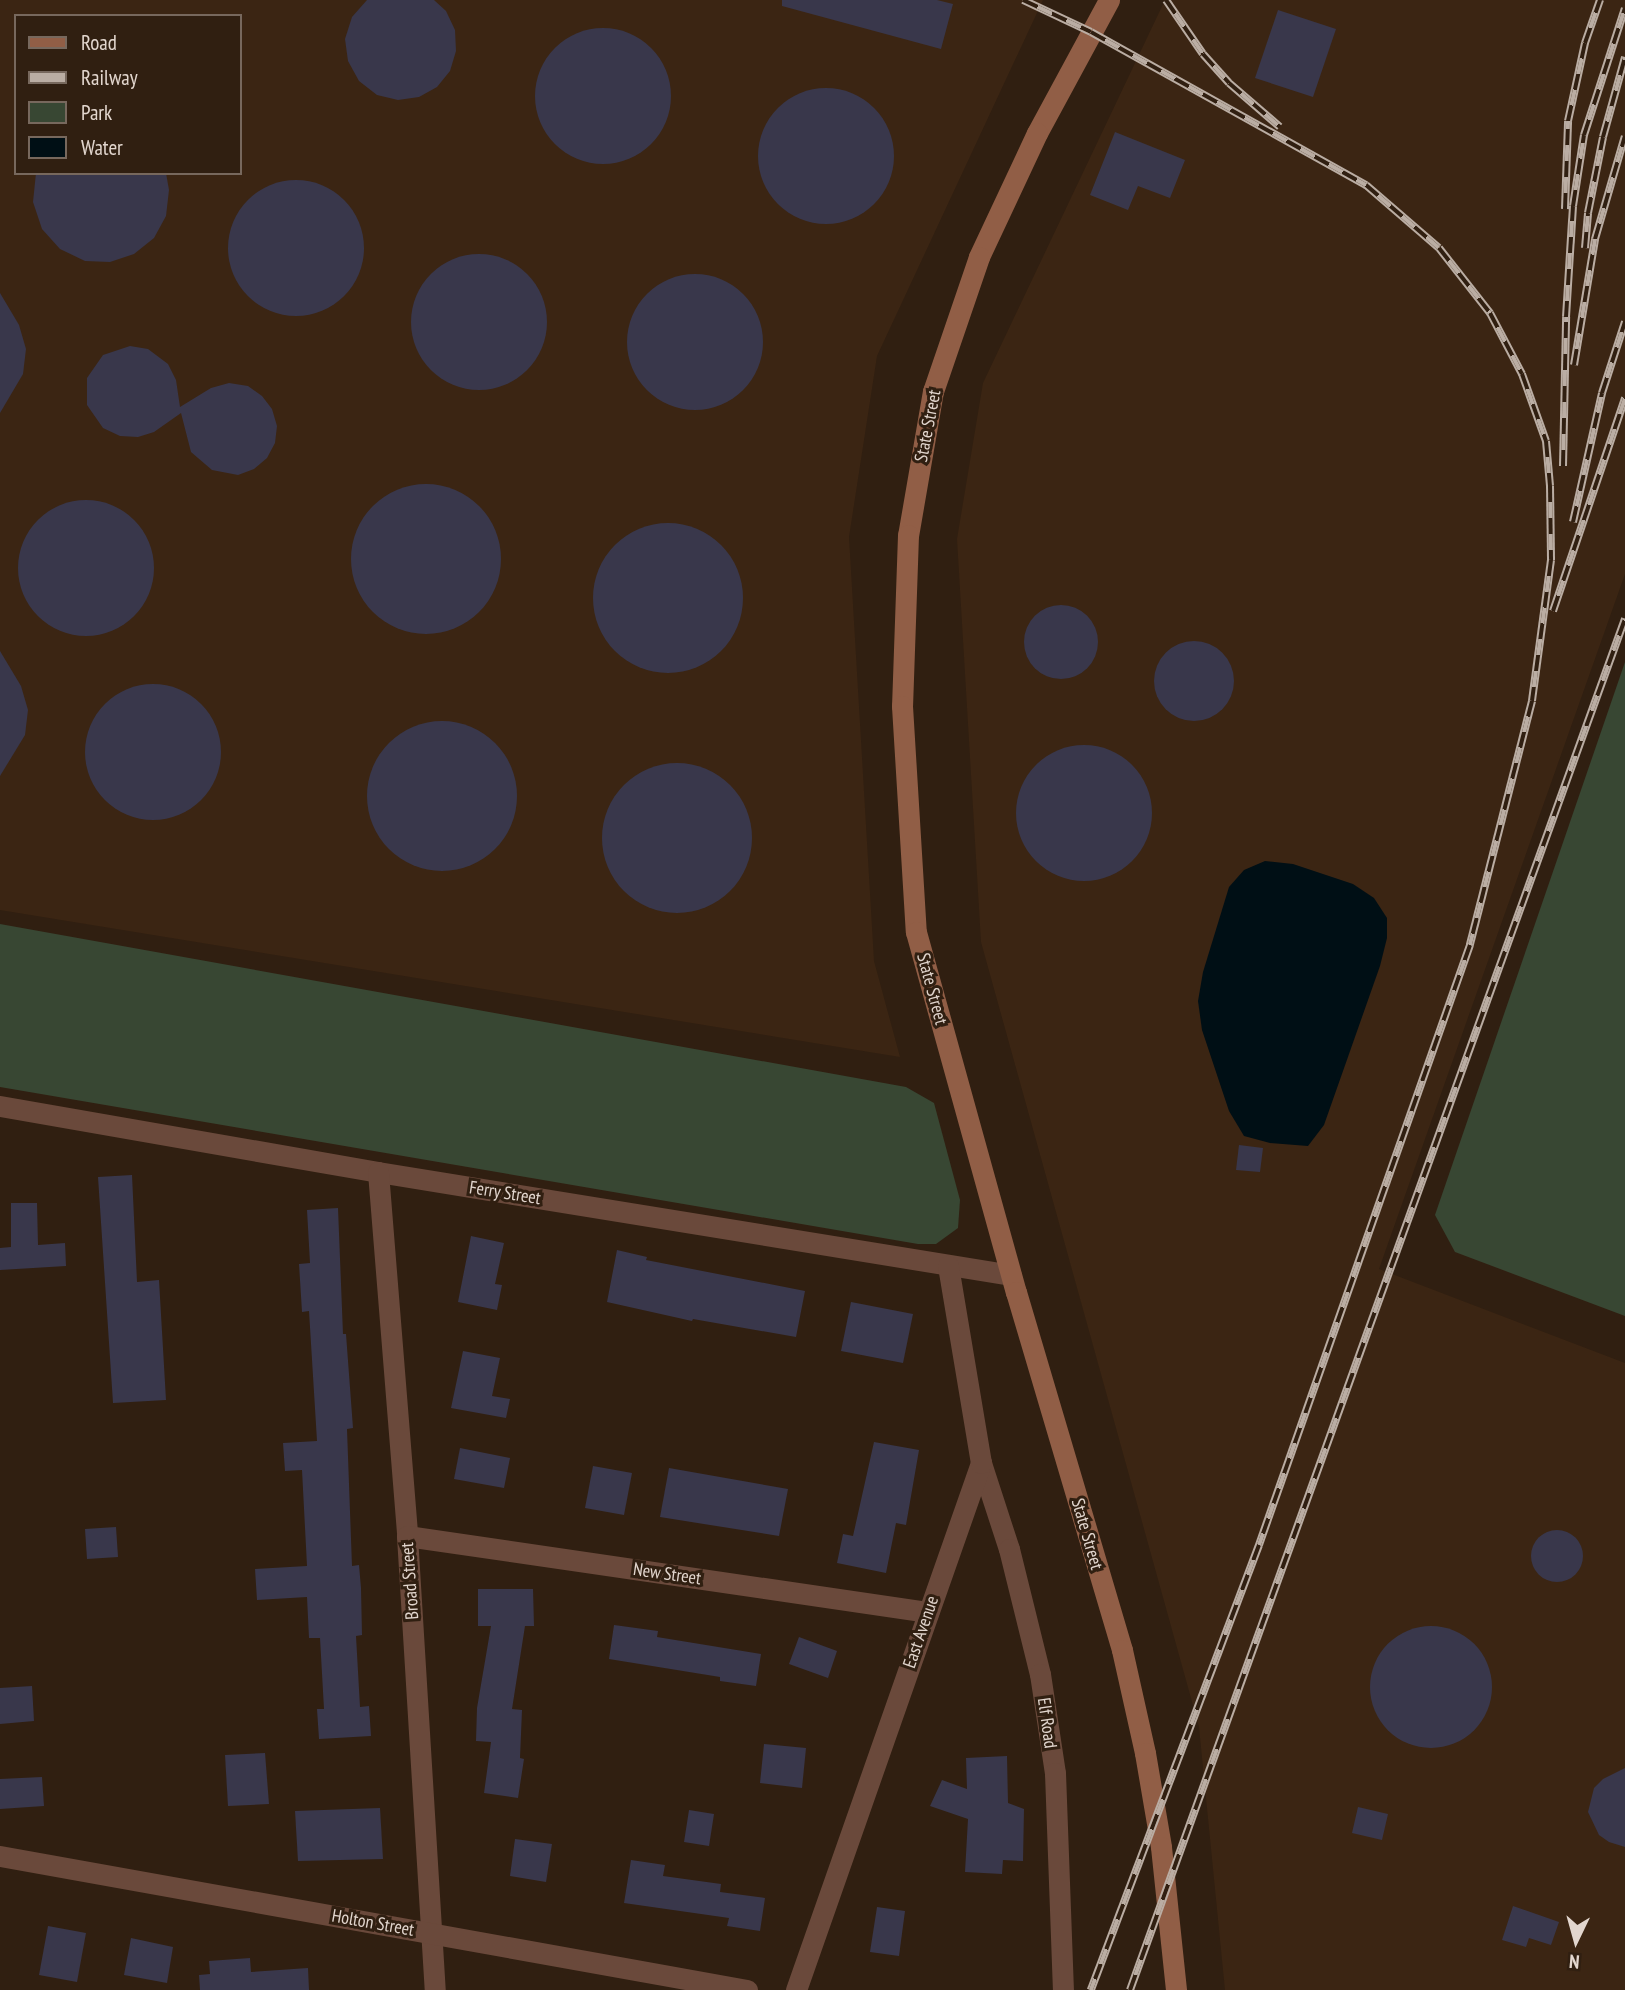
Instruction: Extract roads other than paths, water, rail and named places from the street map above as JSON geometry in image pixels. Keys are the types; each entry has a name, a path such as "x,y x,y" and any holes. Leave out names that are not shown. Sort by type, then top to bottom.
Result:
{"street":[{"name":"State Street","path":"1109,0 1037,134 979,257 933,391 908,535 902,706 916,932 1011,1275 1122,1650 1145,1753 1161,1847 1177,1990"},
{"name":"Ferry Street","path":"0,1107 378,1172 1011,1275"},
{"name":"Broad Street","path":"378,1172 407,1536 435,1990"},
{"name":"East Avenue","path":"796,1990 981,1463 948,1266"},
{"name":"Elf Road","path":"981,1463 1009,1549 1040,1674 1055,1773 1063,1990"},
{"name":"New Street","path":"407,1536 928,1612"},
{"name":"Holton Street","path":"0,1857 747,1990"}],"water":[{"path":"1265,861 1293,864 1353,884 1374,898 1387,918 1387,938 1380,966 1324,1125 1308,1146 1270,1143 1244,1136 1229,1111 1202,1030 1198,1001 1203,972 1229,887 1244,870"}],"railway":[{"path":"1023,0 1091,32 1366,185 1439,248 1490,313 1522,374 1546,441 1550,486 1551,560 1532,701 1470,945 1259,1545 1091,1990"},
{"path":"1166,0 1203,54 1229,83 1280,127"},
{"path":"1565,209 1568,121 1585,43 1600,0"},
{"path":"1563,466 1566,317 1573,206 1584,135 1625,8"},
{"path":"1585,248 1588,213 1603,137 1625,57"},
{"path":"1574,365 1595,239 1625,136"},
{"path":"1573,522 1602,393 1625,322"},
{"path":"1553,611 1625,398"},
{"path":"1130,1990 1625,619"}]}
